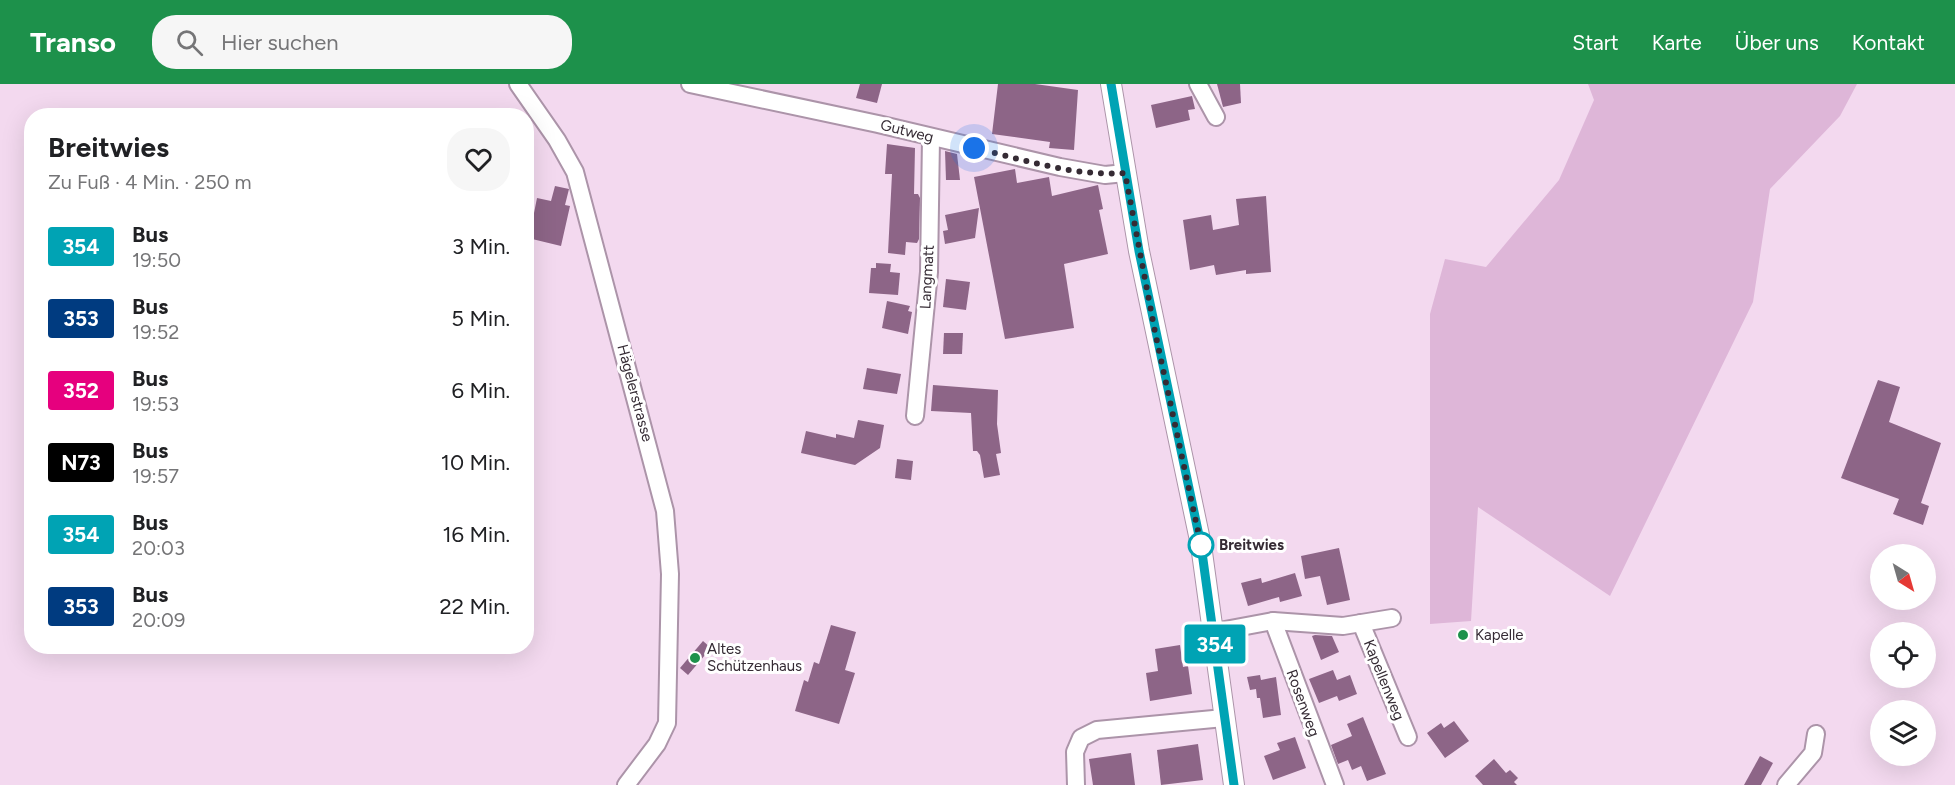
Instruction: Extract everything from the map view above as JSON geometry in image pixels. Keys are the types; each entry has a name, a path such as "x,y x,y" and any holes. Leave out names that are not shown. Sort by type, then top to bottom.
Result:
{"main road":[{"path":"1111,84 1155,332 1201,545 1234,785"}],"street":[{"name":"Hägelerstrasse","path":"518,84 557,140 575,172 665,512 670,574 667,723 657,744 626,785"},
{"name":"Gutweg","path":"690,84 1060,167 1105,175 1125,173"},
{"path":"1198,84 1216,117"},
{"name":"Langmatt","path":"915,416 929,272 930,138"},
{"name":"Kapellenweg","path":"1214,632 1273,621 1343,626 1392,618"},
{"name":"Rosenweg","path":"1273,621 1335,785"},
{"name":"Kapellenweg","path":"1360,623 1408,737"},
{"path":"1076,785 1075,752 1081,738 1097,730 1224,718"},
{"path":"1786,785 1813,753 1816,734"}],"shaded area":[{"path":"1588,84 1857,84 1840,116 1770,189 1753,302 1610,596 1478,507 1471,621 1430,624 1430,314 1445,259 1486,267 1559,180 1594,100"}],"building":[{"path":"860,84 882,84 877,103 856,98"},
{"path":"998,84 1035,84 1078,90 1074,150 1049,148 1050,142 992,134"},
{"path":"1217,84 1240,84 1241,103 1223,107"},
{"path":"1192,96 1195,109 1188,110 1190,120 1156,128 1151,105"},
{"path":"887,144 915,148 914,194 918,194 920,198 919,239 917,243 906,242 905,255 888,253 892,174 885,174"},
{"path":"945,151 957,154 960,180 946,180"},
{"path":"1015,169 1017,183 1049,177 1052,196 1098,185 1103,209 1099,210 1108,254 1064,264 1074,328 1005,339 974,177"},
{"path":"555,186 569,189 565,205 570,206 561,246 534,239 534,213 537,198 551,201"},
{"path":"1266,196 1271,272 1246,274 1246,270 1216,275 1214,265 1190,270 1183,220 1211,215 1213,230 1239,225 1236,199"},
{"path":"979,208 975,238 945,244 943,231 948,230 945,215"},
{"path":"876,263 891,264 890,272 900,273 898,295 869,293 871,268 876,268"},
{"path":"946,279 970,282 966,310 943,307"},
{"path":"887,301 910,306 908,311 912,312 908,334 882,328"},
{"path":"944,333 963,333 962,354 943,354"},
{"path":"867,368 901,374 897,394 863,389"},
{"path":"1878,380 1900,387 1889,422 1941,443 1921,503 1929,506 1923,525 1893,514 1899,499 1841,478"},
{"path":"933,385 998,390 997,424 1001,453 996,454 1000,475 984,478 980,455 977,451 973,451 971,413 931,411"},
{"path":"858,420 884,425 880,448 855,465 801,453 806,431 836,438 836,434 854,438"},
{"path":"897,459 913,461 911,480 895,478"},
{"path":"1339,548 1350,600 1327,605 1320,576 1305,579 1301,556"},
{"path":"1295,573 1302,596 1280,602 1279,597 1248,606 1241,583 1261,578 1262,583"},
{"path":"831,625 856,632 845,670 855,673 839,724 795,711 804,680 808,682 814,662 819,664"},
{"path":"1312,636 1332,636 1339,652 1321,660"},
{"name":"Altes Schützenhaus","path":"703,641 711,648 688,675 680,668"},
{"path":"1180,645 1183,667 1188,666 1192,694 1150,701 1146,673 1158,671 1155,649"},
{"path":"1333,670 1337,680 1350,675 1357,694 1339,701 1337,696 1319,703 1309,679"},
{"path":"1260,675 1261,680 1276,677 1281,715 1263,718 1260,698 1257,698 1256,689 1250,690 1247,677"},
{"path":"1363,717 1386,774 1367,781 1361,766 1352,770 1348,760 1338,764 1331,745 1352,736 1347,724"},
{"path":"1454,721 1469,741 1445,758 1427,733 1441,723 1444,728"},
{"path":"1295,737 1306,768 1273,780 1264,756 1280,750 1277,743"},
{"path":"1198,744 1203,780 1161,785 1157,750"},
{"path":"1131,753 1135,785 1093,785 1089,759"},
{"path":"1760,756 1773,763 1761,785 1744,785"},
{"path":"1494,759 1506,773 1510,770 1518,778 1514,782 1517,785 1483,785 1475,776"}],"bus line":[{"name":"354","path":"1111,84 1139,251 1201,545 1234,785"}],"place":[{"name":"Breitwies","path":"1201,545"},
{"name":"Kapelle","path":"1463,635"},
{"name":"Altes Schützenhaus","path":"695,658"}],"route":[{"path":"974,148 1105,175 1125,173 1155,332 1201,545"}]}
